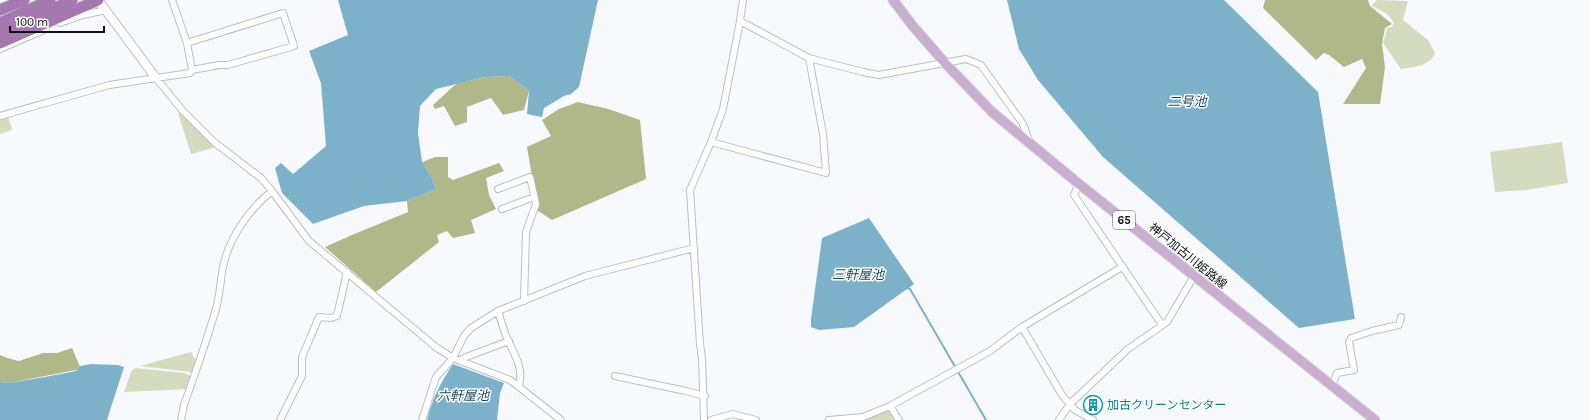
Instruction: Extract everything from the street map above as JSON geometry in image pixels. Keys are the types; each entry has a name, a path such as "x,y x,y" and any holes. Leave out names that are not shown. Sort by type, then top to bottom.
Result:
{"highway":[{"path":"0,10 24,0"},
{"path":"0,23 50,0"},
{"path":"0,34 72,0"},
{"path":"0,43 98,0"}],"main road":[{"name":"神戸加古川姫路線","path":"893,0 912,25 945,63 992,112 1079,184 1375,420"}],"street":[{"path":"98,0 156,78 182,110 209,137 261,178 309,241 437,348 453,358 510,380 519,385 561,420"},
{"path":"172,0 187,42 192,70"},
{"path":"704,420 704,396 690,190 711,142 723,109 743,0"},
{"path":"0,50 65,20 106,10"},
{"path":"0,116 109,85 190,73 192,70 219,65 228,65 294,46 283,13 187,42"},
{"path":"740,22 808,58 835,66 879,75 966,59 981,66 1023,124 1030,143"},
{"path":"711,142 826,173 823,134 808,58"},
{"path":"498,189 529,177 534,196 535,208 526,232 524,301"},
{"path":"1079,184 1074,194 1162,325"},
{"path":"181,420 184,405 220,294 222,268 231,241 265,196 272,191"},
{"path":"502,209 534,196"},
{"path":"422,420 436,377 453,358 464,336 471,328 498,311 584,276 694,248"},
{"path":"829,420 863,417 890,406 990,351 1022,327 1122,267"},
{"path":"280,420 302,376 302,357 319,317 331,318 337,316 347,272"},
{"path":"1059,420 1070,404 1128,349 1167,322 1194,276"},
{"path":"498,311 521,373 519,385"},
{"path":"1332,386 1337,373 1354,370 1349,342 1351,338 1372,331 1399,325 1401,318"},
{"path":"1022,327 1062,395 1075,410 1093,420"},
{"path":"460,361 466,356 509,341"},
{"path":"615,376 704,396"},
{"path":"890,406 899,420"},
{"path":"712,420 733,414 756,420"}],"green space":[{"path":"1265,0 1368,0 1370,6 1392,24 1385,28 1382,44 1385,67 1380,104 1343,104 1366,68 1362,59 1344,67 1329,55 1324,53 1316,60 1263,8"},
{"path":"1377,0 1408,1 1403,20 1428,40 1435,53 1429,61 1421,65 1401,69 1383,43 1387,28 1392,27 1394,23 1384,12 1371,6"},
{"path":"509,76 529,91 524,110 503,115 491,98 467,107 467,122 455,126 444,106 435,109 433,105 456,84 485,77"},
{"path":"578,102 608,109 640,120 646,179 552,220 538,211 527,147 551,136 542,120 559,109"},
{"path":"180,112 216,147 191,154 178,113"},
{"path":"8,115 12,130 0,134 0,117"},
{"path":"1562,142 1568,183 1526,190 1495,192 1490,152"},
{"path":"435,157 448,157 448,177 453,180 499,163 504,171 486,178 489,195 496,209 471,220 475,233 453,238 447,231 437,235 439,242 376,292 325,247 408,212 407,201 436,189 432,178 422,162"},
{"path":"72,348 80,367 76,370 9,383 0,382 0,355 19,361 43,353 57,353"},
{"path":"191,352 197,362 194,370 191,372 140,366"},
{"path":"135,368 184,373 191,376 187,389 124,392 132,370"},
{"path":"889,409 896,420 859,420 874,416"}],"water":[{"path":"338,0 598,0 579,87 571,94 564,96 544,108 542,117 527,114 529,91 509,76 485,77 436,89 420,106 418,133 422,162 432,178 436,189 407,201 364,206 313,224 282,193 275,168 281,163 293,174 326,146 321,83 309,51 348,35"},
{"name":"二号池","path":"1007,0 1224,0 1318,92 1355,319 1299,328 1103,157 1038,80 1019,49"},
{"name":"三軒屋池","path":"869,218 914,284 854,327 819,330 811,327 822,238"},
{"path":"91,364 118,365 124,367 107,420 0,420 0,382 9,383 76,371 80,366"},
{"name":"六軒屋池","path":"453,364 504,383 500,393 497,420 427,420 437,391"}],"waterway":[{"path":"907,288 910,289 986,420"}],"place":[{"name":"加古クリーンセンター","path":"1093,405"}]}
